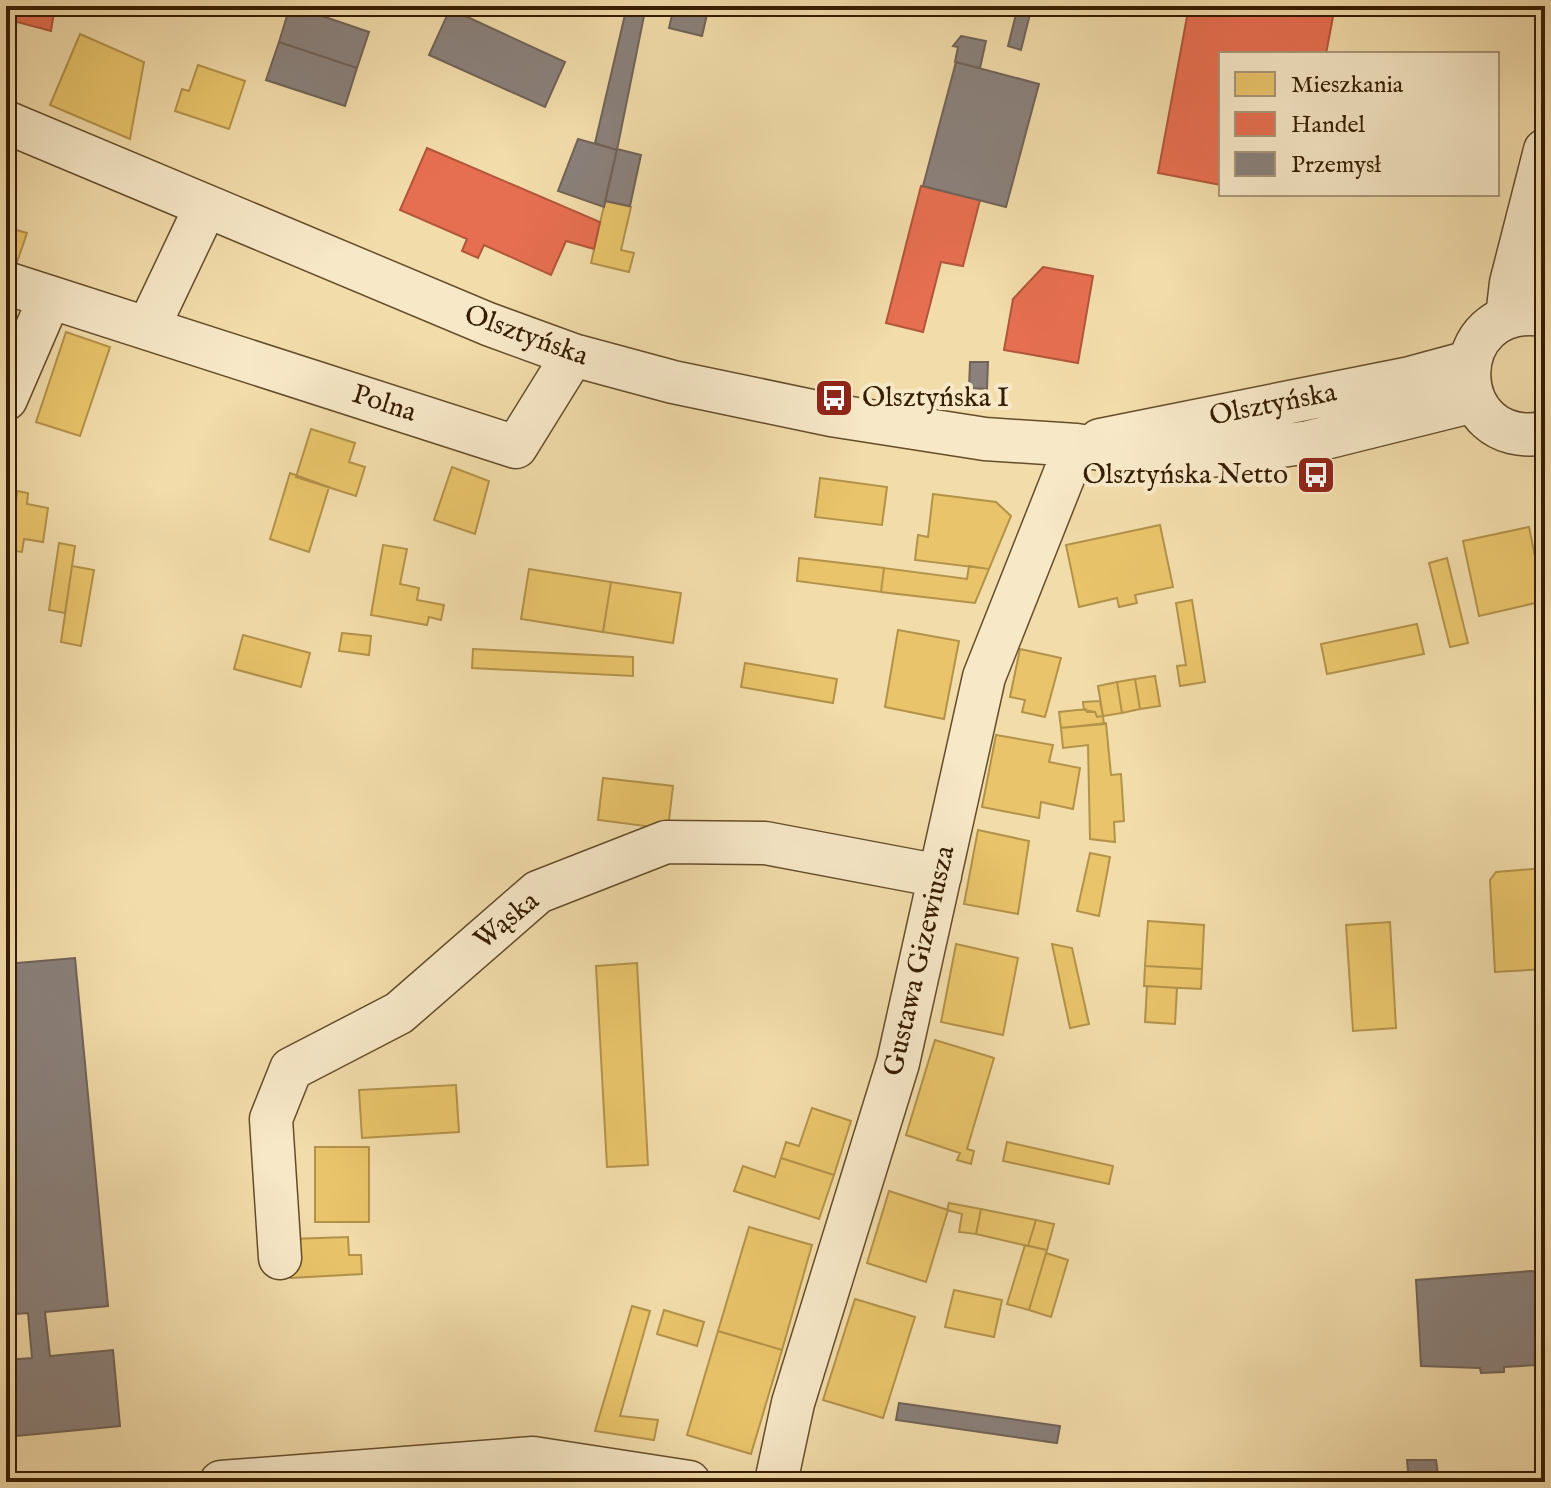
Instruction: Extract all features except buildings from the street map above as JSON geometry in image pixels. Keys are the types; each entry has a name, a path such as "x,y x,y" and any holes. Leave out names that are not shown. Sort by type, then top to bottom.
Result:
{"street":[{"name":"Olsztyńska","path":"6,122 488,324 573,355 673,382 831,415 985,439 1076,445 1175,461 1309,442 1472,381"},
{"path":"1542,166 1511,283 1532,316 1482,335 1472,381 1498,427 1514,434 1545,433"},
{"path":"148,328 206,206"},
{"name":"Polna","path":"6,283 516,447 573,355"},
{"path":"6,399 50,297"},
{"name":"Gustawa Gizewiusza","path":"776,1482 793,1403 898,1063 984,677 1076,445"},
{"name":"Wąska","path":"280,1258 271,1119 291,1069 399,1013 538,892 666,842 765,843 940,876"},
{"path":"221,1482 533,1458 689,1482"}],"place":[{"name":"Olsztyńska I","path":"834,398"},
{"name":"Olsztyńska Netto","path":"1316,475"}]}
